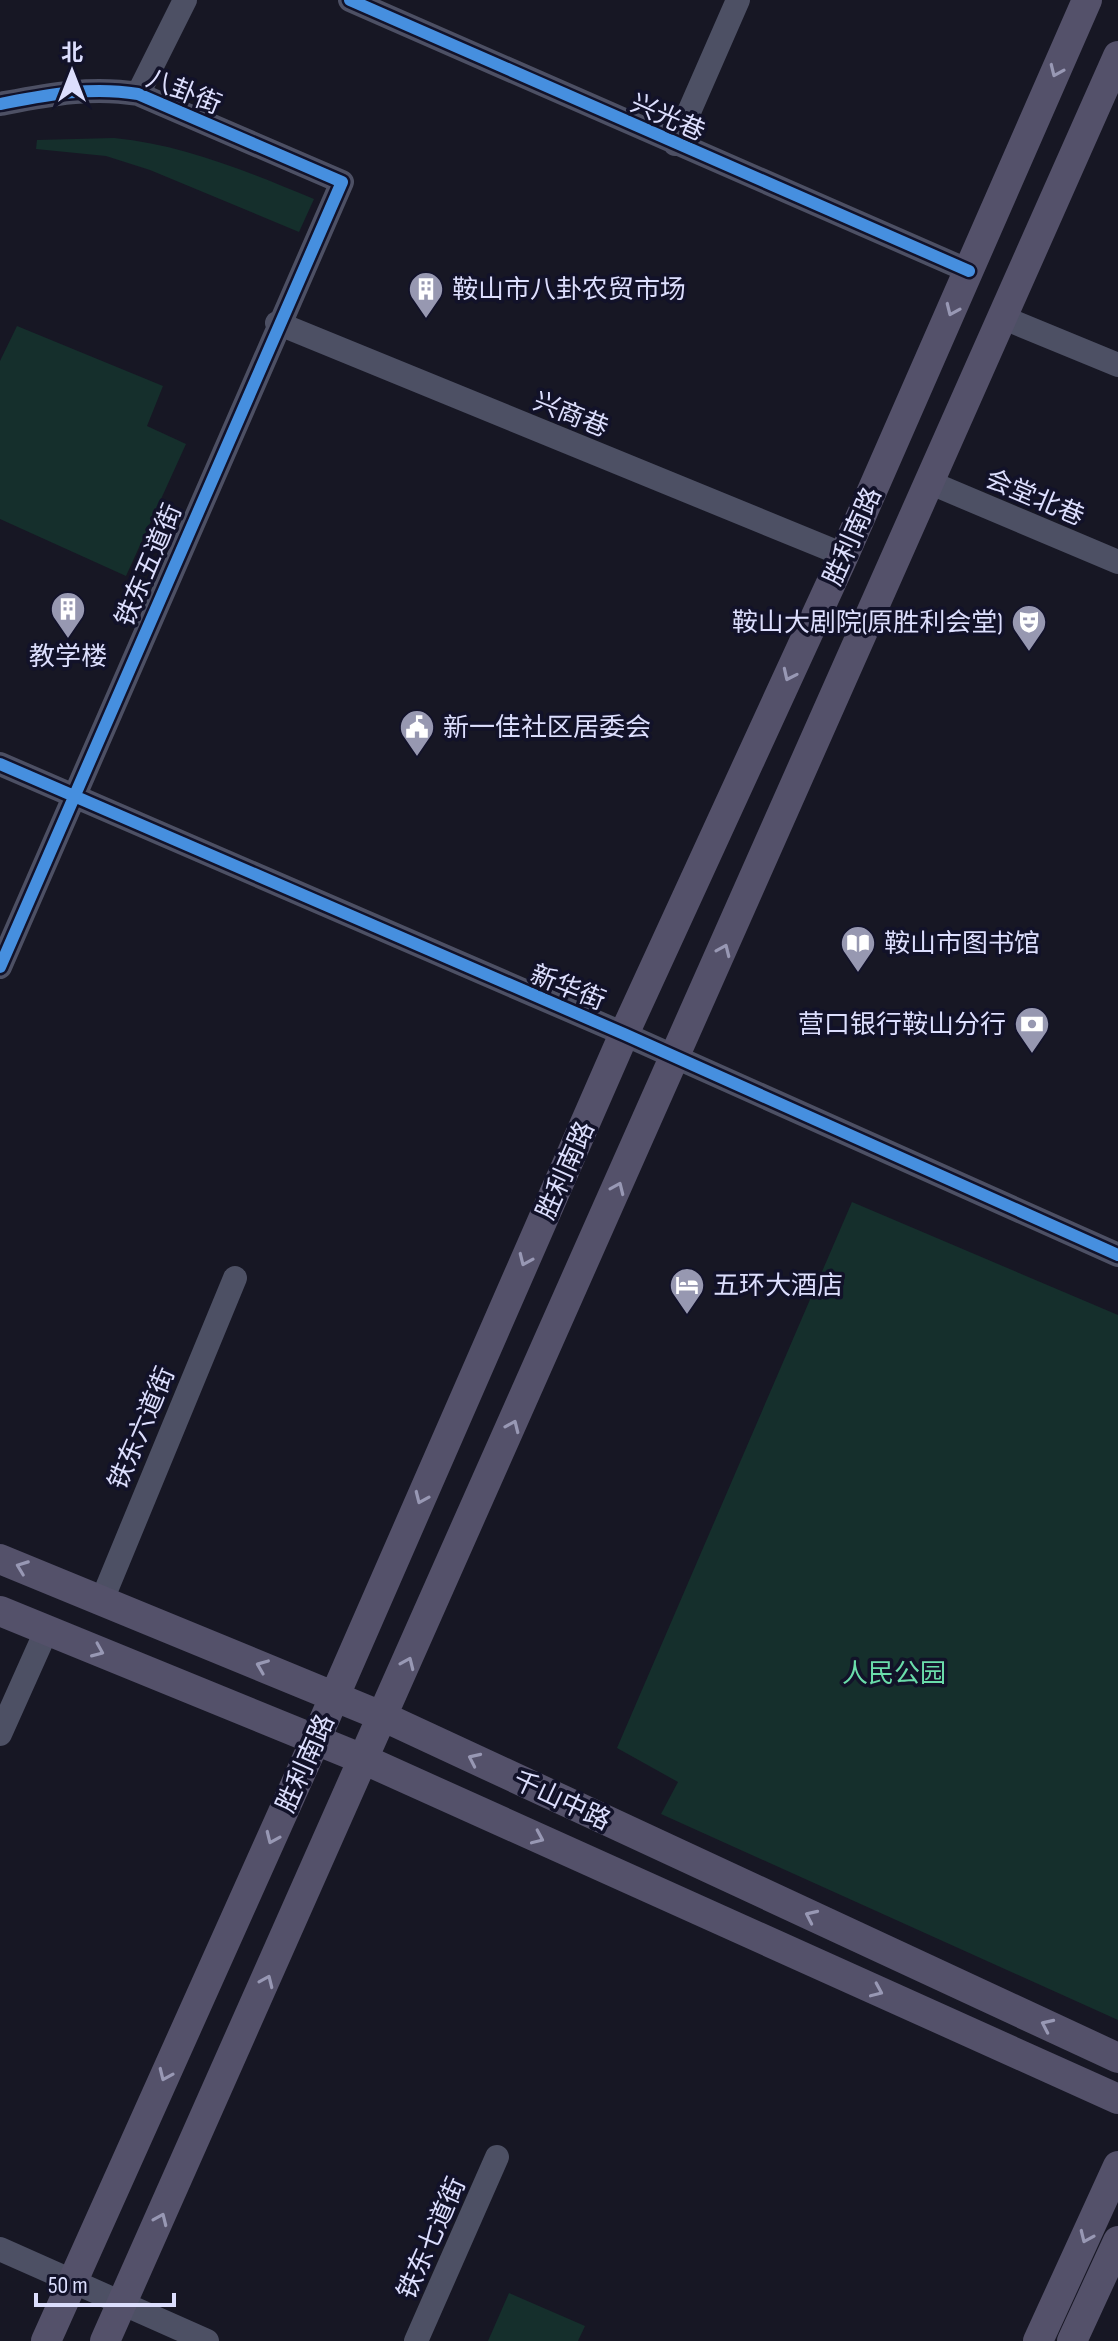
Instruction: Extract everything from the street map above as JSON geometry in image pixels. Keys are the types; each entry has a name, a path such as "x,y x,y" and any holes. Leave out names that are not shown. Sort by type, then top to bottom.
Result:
{"main road":[{"name":"胜利南路","path":"46,2341 335,1696 624,1034 844,555 1087,0"},
{"name":"胜利南路","path":"105,2341 1118,56"},
{"name":"千山中路","path":"0,1559 384,1717 1118,2058"},
{"name":"千山中路","path":"0,1611 365,1760 1118,2099"},
{"path":"1038,2341 1118,2166"},
{"path":"1072,2341 1118,2241"}],"street":[{"path":"138,94 185,0"},
{"name":"兴光巷","path":"350,0 969,271"},
{"path":"675,144 738,0"},
{"name":"八卦街","path":"0,104 73,90 107,89 138,94 342,182"},
{"name":"铁东五道街","path":"0,967 277,323 342,182"},
{"path":"1004,318 1118,365"},
{"name":"兴商巷","path":"277,323 844,555"},
{"name":"会堂北巷","path":"931,483 1118,562"},
{"name":"新华街","path":"0,764 624,1034 1118,1255"},
{"name":"铁东六道街","path":"102,1600 235,1278"},
{"path":"0,1734 47,1629"},
{"name":"铁东七道街","path":"416,2341 497,2157"},
{"path":"0,2249 207,2341"}],"green space":[{"path":"114,138 191,153 314,199 299,232 150,170 106,156 36,149 37,140"},
{"path":"17,326 163,386 147,426 186,444 126,576 0,519 0,361"},
{"name":"人民公园","path":"852,1202 1118,1315 1118,2020 661,1814 678,1782 617,1748"},
{"path":"509,2293 585,2326 578,2341 488,2341"}],"cycle path":[{"path":"350,0 969,271"},
{"path":"0,104 86,91 138,94 342,182 0,967"},
{"path":"0,764 624,1034 1118,1255"}],"place":[{"name":"鞍山市八卦农贸市场","path":"426,320"},
{"name":"教学楼","path":"68,640"},
{"name":"鞍山大剧院(原胜利会堂)","path":"1029,653"},
{"name":"新一佳社区居委会","path":"417,758"},
{"name":"鞍山市图书馆","path":"858,974"},
{"name":"营口银行鞍山分行","path":"1032,1055"},
{"name":"五环大酒店","path":"687,1316"}]}
